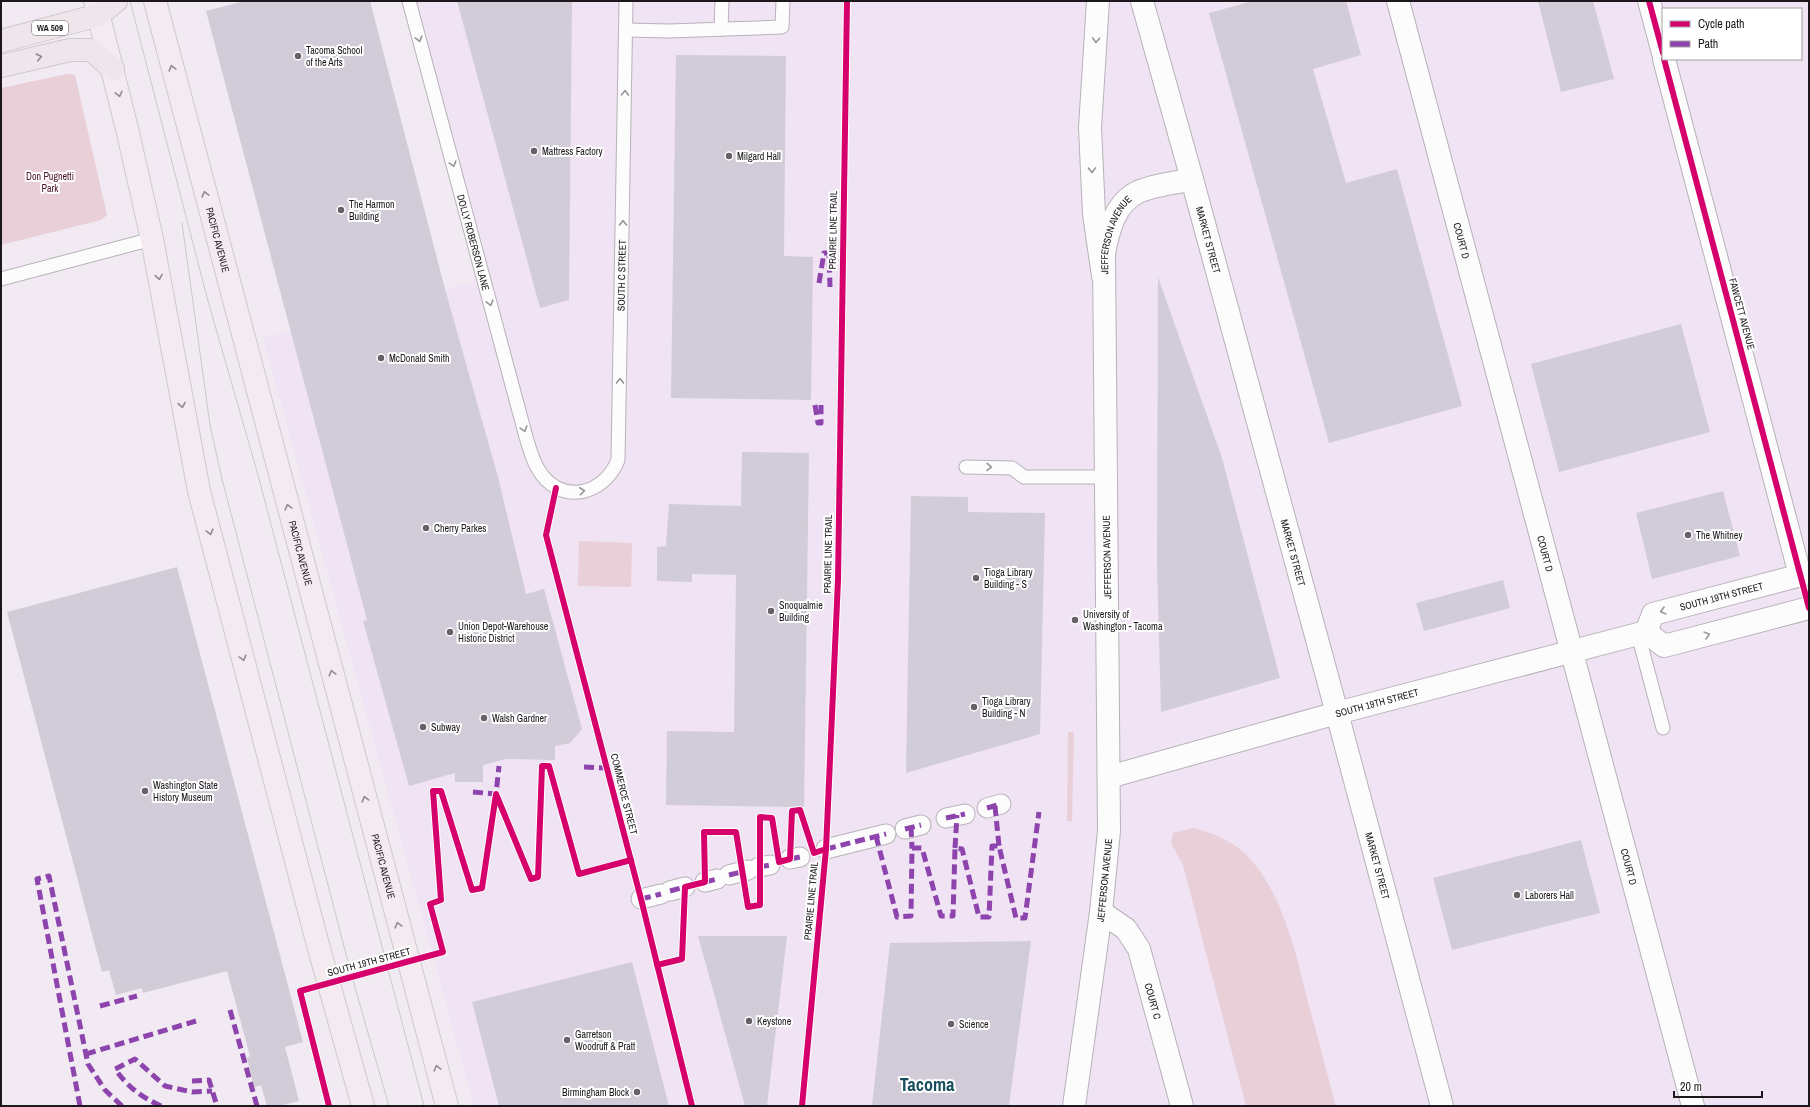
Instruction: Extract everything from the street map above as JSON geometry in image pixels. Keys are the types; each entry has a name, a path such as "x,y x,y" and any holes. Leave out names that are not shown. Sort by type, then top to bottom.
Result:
{"highway":[{"path":"97,8 116,1"},
{"name":"WA 509","path":"1,41 97,8"},
{"path":"1,66 70,50 92,50 112,69"}],"main road":[{"name":"PACIFIC AVENUE","path":"155,1 447,1106"},
{"path":"97,8 152,239 199,491 318,945 363,1106"}],"street":[{"path":"1098,1 1090,128 1094,214 1103,276"},
{"name":"MARKET STREET","path":"1142,1 1192,179 1442,1106"},
{"name":"COURT D","path":"1398,1 1692,1106"},
{"path":"1649,1 1662,49"},
{"name":"FAWCETT AVENUE","path":"1664,60 1804,574"},
{"name":"JEFFERSON AVENUE","path":"1074,1106 1101,912 1109,831 1103,276 1107,239 1111,224 1124,204 1138,192 1192,179"},
{"name":"SOUTH 19TH STREET","path":"1109,777 1336,713 1642,633 1653,614 1804,574"},
{"path":"1642,633 1664,646 1809,608"},
{"path":"946,818 965,814"},
{"path":"808,854 886,834"},
{"path":"717,879 759,867"},
{"path":"641,899 672,891"},
{"name":"COURT C","path":"1101,912 1126,929 1139,949 1182,1106"}],"lane":[{"name":"DOLLY ROBERSON LANE","path":"409,1 519,411 536,466 546,480"},
{"name":"SOUTH C STREET","path":"546,480 556,488 579,492 591,490 602,484 613,472 618,460 626,1"},
{"path":"721,29 722,1"},
{"path":"626,30 782,27 783,1"},
{"path":"1,279 152,239"},
{"path":"966,467 1012,468 1024,477 1106,477"},
{"path":"1642,633 1663,728"}],"shaded area":[{"name":"University of Washington - Tacoma","path":"409,1 1809,1 1809,1106 474,1106 263,338 484,280"}],"green space":[{"name":"Don Pugnetti Park","path":"67,74 75,75 107,215 101,220 1,245 1,88"},
{"path":"579,541 632,543 631,587 578,586"},
{"path":"1068,732 1074,732 1072,821 1067,821"},
{"path":"1193,828 1217,836 1240,849 1252,861 1272,892 1293,944 1336,1106 1246,1106 1183,865 1171,843 1173,833"}],"building":[{"path":"245,1 370,1 445,289 498,477 526,594 544,589 582,729 570,743 555,746 555,760 506,759 483,765 483,782 455,782 455,773 409,786 363,621 367,620 206,11"},
{"name":"Mattress Factory","path":"457,1 572,1 569,300 540,308"},
{"path":"1253,1 1346,1 1361,55 1313,69 1346,183 1397,169 1462,406 1329,443 1209,13"},
{"path":"1538,1 1593,1 1614,79 1561,92"},
{"name":"Milgard Hall","path":"676,55 786,56 784,256 813,257 811,400 671,398"},
{"path":"1158,277 1222,458 1280,678 1161,712 1157,566"},
{"path":"1681,324 1710,432 1559,472 1531,364"},
{"name":"Snoqualmie Building","path":"742,452 809,453 804,807 666,805 667,731 734,732 736,575 692,574 692,582 657,581 657,547 666,546 669,504 741,506"},
{"name":"The Whitney","path":"1723,491 1740,556 1652,579 1636,513"},
{"name":"Tioga Library Building - S","path":"911,496 968,497 968,512 1045,513 1040,734 906,773"},
{"name":"Washington State History Museum","path":"177,567 303,1042 285,1047 299,1101 279,1106 267,1106 261,1085 254,1087 247,1058 250,1056 227,971 143,993 142,988 116,995 109,970 102,972 7,612"},
{"path":"1503,580 1510,608 1424,631 1416,603"},
{"name":"Laborers Hall","path":"1581,840 1600,913 1452,950 1433,878"},
{"name":"Keystone","path":"698,936 787,936 767,1106 745,1106"},
{"name":"Science","path":"1031,941 1009,1106 872,1106 890,943"},
{"name":"Garretson Woodruff & Pratt","path":"632,962 669,1106 499,1106 472,1002"}],"tram line":[{"path":"130,1 208,301 258,475 424,1106"},
{"path":"182,223 210,425 222,479 352,977 389,1106"}],"marked path":[{"path":"819,283 824,253 829,253 830,287"},
{"path":"815,405 818,423 821,423 821,405"},
{"path":"473,792 496,794 499,766"},
{"path":"584,767 607,768"},
{"path":"987,808 1001,804"},
{"path":"995,806 999,846"},
{"path":"876,836 897,917 911,916 912,848 922,848 941,916 953,916 955,848 962,849 979,917 989,917 992,846 999,846 1016,918 1025,918 1039,812"},
{"path":"946,818 965,814"},
{"path":"955,848 957,815"},
{"path":"905,829 921,825"},
{"path":"911,827 912,848"},
{"path":"826,849 886,834"},
{"path":"790,859 800,857"},
{"path":"759,867 770,865"},
{"path":"729,875 745,871"},
{"path":"80,1106 37,879 49,876 88,1064 105,1090 122,1106"},
{"path":"705,882 717,879"},
{"path":"670,891 685,887"},
{"path":"641,899 661,894"},
{"path":"100,1006 137,996"},
{"path":"230,1010 257,1106"},
{"path":"86,1054 196,1021"},
{"path":"161,1106 135,1091 115,1069 135,1059 165,1086 192,1092 212,1091"},
{"path":"192,1081 209,1080 217,1106"}],"cycle path":[{"name":"PRAIRIE LINE TRAIL","path":"802,1106 826,849 838,580 847,1"},
{"path":"1649,1 1662,49"},
{"path":"1664,60 1809,608"},
{"name":"COMMERCE STREET","path":"556,488 546,535 641,899 692,1106"},
{"path":"329,1106 300,991 443,952 430,904 441,900 433,791 441,791 472,890 482,888 496,794 531,879 538,877 542,766 549,766 579,874 631,860"},
{"path":"657,965 682,959 685,887 705,882 704,832 736,832 748,907 760,905 760,817 772,818 779,862 790,859 792,811 800,810 814,853 826,849"}],"place":[{"name":"Tacoma School of the Arts","path":"298,56"},
{"name":"Mattress Factory","path":"534,151"},
{"name":"Milgard Hall","path":"729,156"},
{"name":"The Harmon Building","path":"341,210"},
{"name":"McDonald Smith","path":"381,358"},
{"name":"Cherry Parkes","path":"426,528"},
{"name":"The Whitney","path":"1688,535"},
{"name":"Tioga Library Building - S","path":"976,578"},
{"name":"Snoqualmie Building","path":"771,611"},
{"name":"University of Washington - Tacoma","path":"1075,620"},
{"name":"Union Depot-Warehouse Historic District","path":"450,632"},
{"name":"Tioga Library Building - N","path":"974,707"},
{"name":"Walsh Gardner","path":"484,718"},
{"name":"Subway","path":"423,727"},
{"name":"Washington State History Museum","path":"145,791"},
{"name":"Laborers Hall","path":"1517,895"},
{"name":"Keystone","path":"749,1021"},
{"name":"Science","path":"951,1024"},
{"name":"Garretson Woodruff & Pratt","path":"567,1040"},
{"name":"Birmingham Block","path":"637,1092"}],"district":[{"name":"Tacoma","path":"927,1084"}]}
